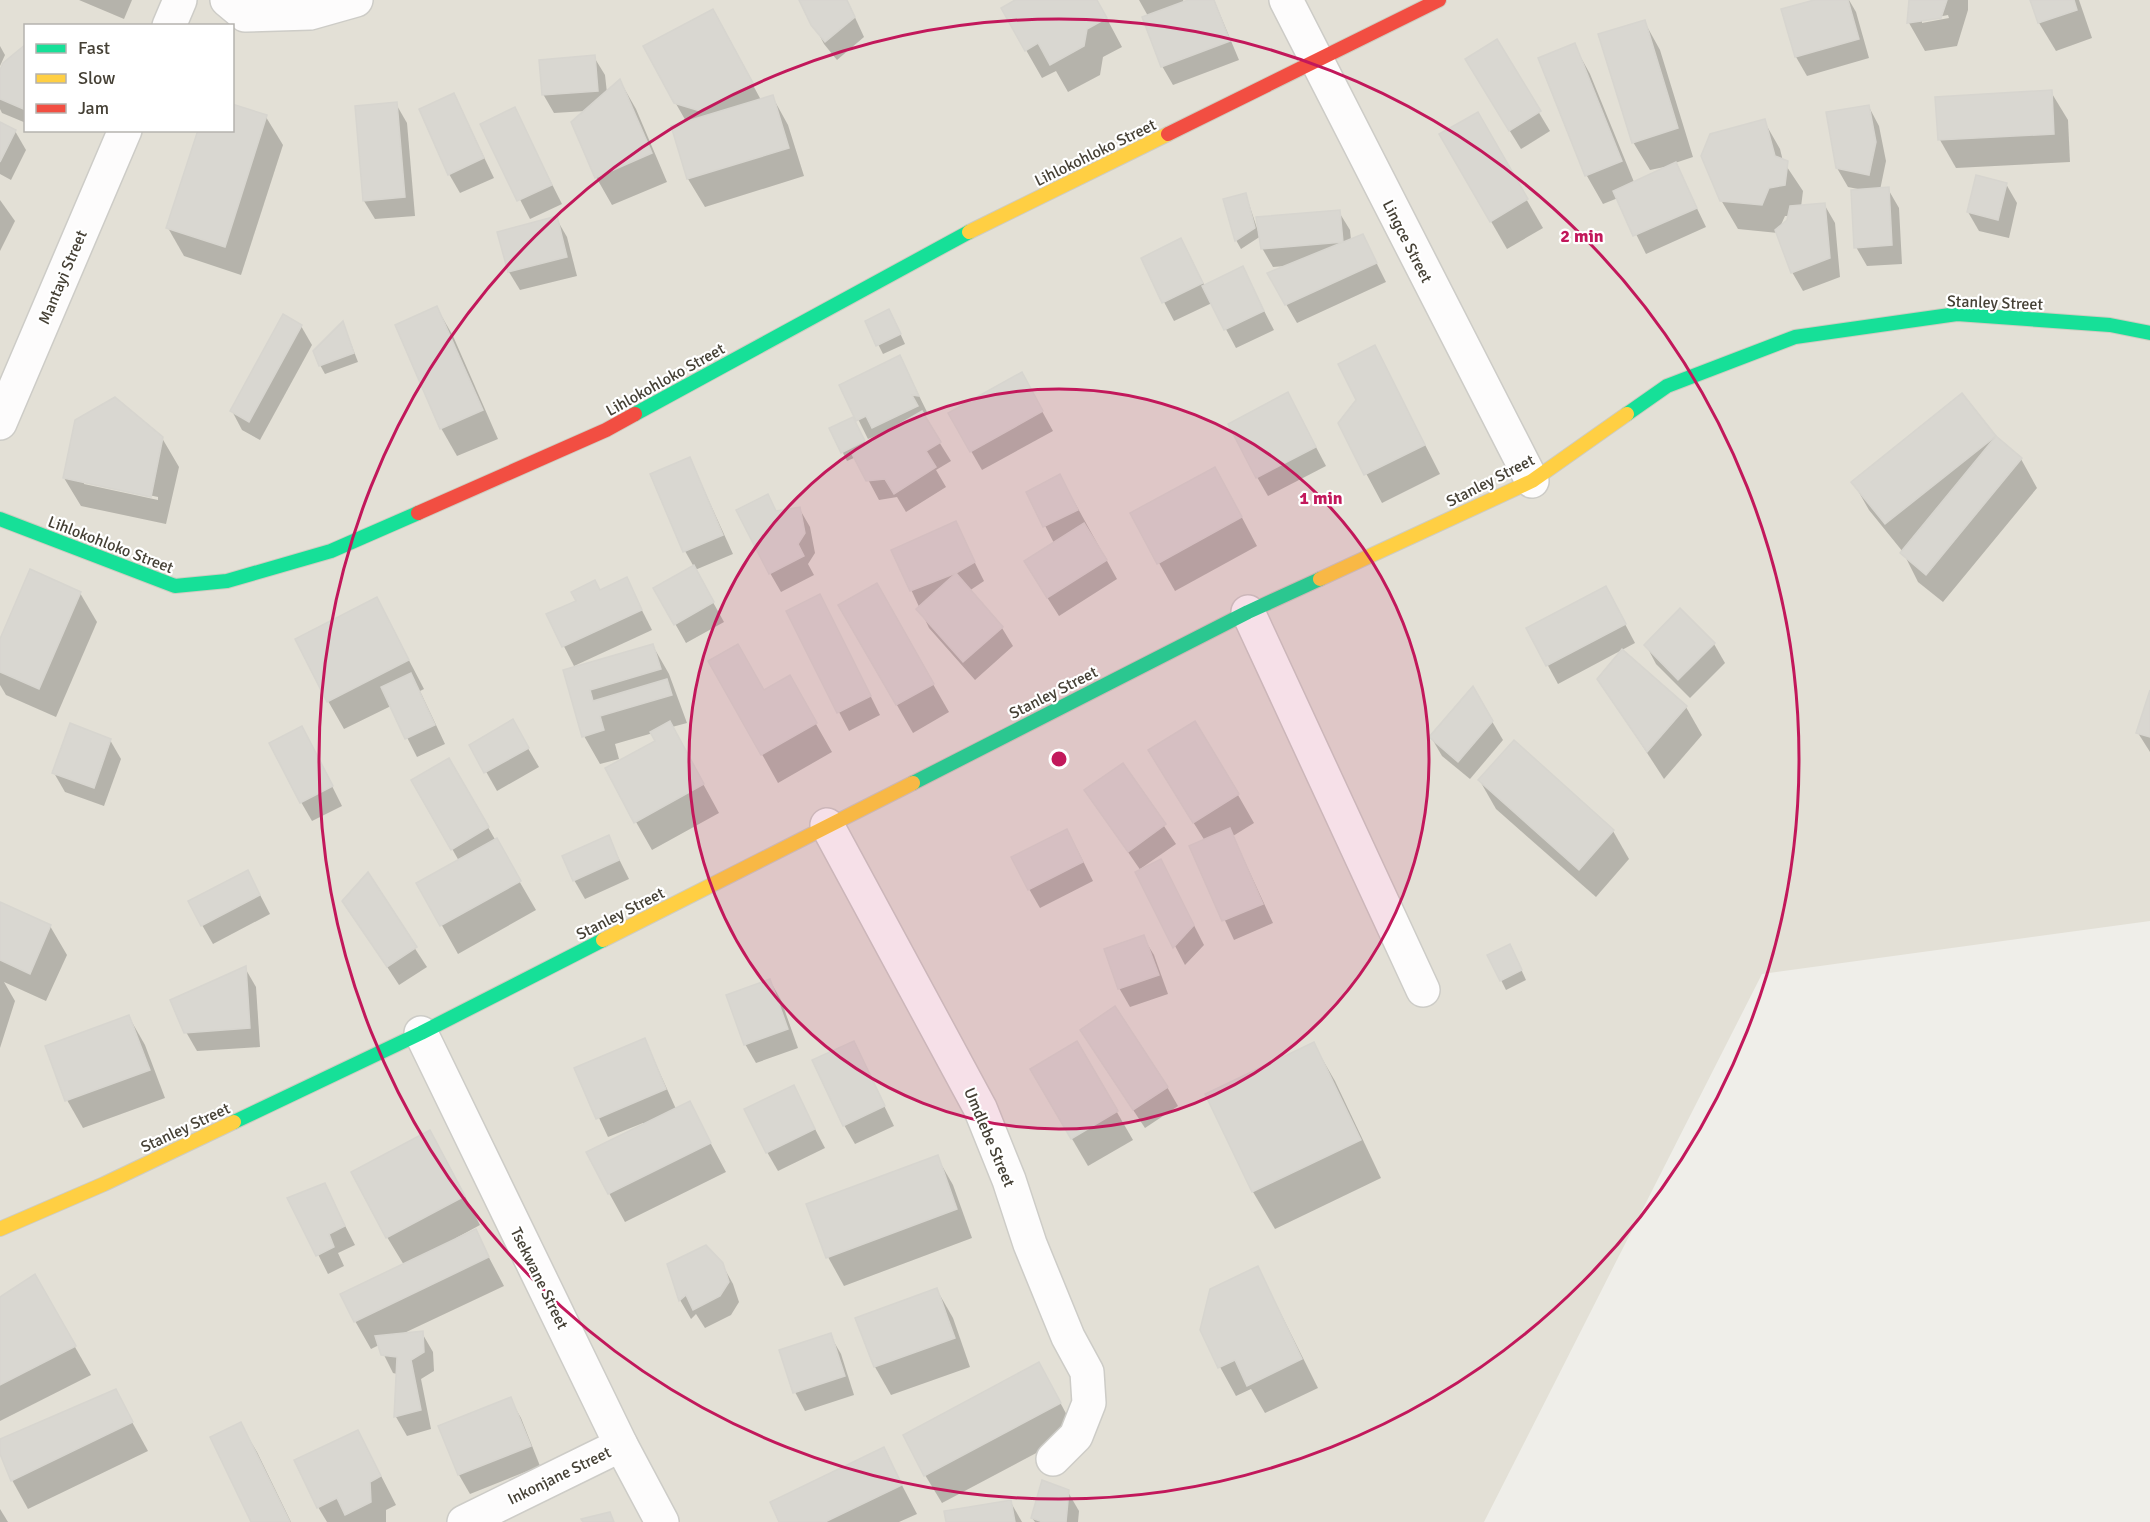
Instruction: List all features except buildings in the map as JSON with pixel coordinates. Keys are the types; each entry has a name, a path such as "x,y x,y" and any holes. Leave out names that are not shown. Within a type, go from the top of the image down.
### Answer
{"street":[{"path":"170,24 180,0"},
{"path":"228,0 245,15 310,12 356,0"},
{"name":"Lingce Street","path":"1286,0 1532,481"},
{"name":"Lihlokohloko Street","path":"0,519 175,586 227,581 331,551 606,430 959,237 1438,0"},
{"name":"Mantayi Street","path":"0,423 124,132"},
{"name":"Stanley Street","path":"0,1229 104,1184 421,1033 1248,612 1532,481 1667,386 1795,337 1957,314 2110,325 2150,333"},
{"path":"1248,612 1423,990"},
{"name":"Umdlebe Street","path":"827,825 980,1108 1068,1337 1087,1372 1089,1403 1076,1436 1053,1459"},
{"name":"Tsekwane Street","path":"421,1033 621,1444 662,1522"},
{"name":"Inkonjane Street","path":"464,1522 621,1444"}],"shaded area":[{"path":"0,0 2150,0 2150,921 1762,974 1484,1522 0,1522"}],"traffic: fast":[{"path":"635,414 969,232"},
{"path":"1627,414 1667,386 1795,337 1957,314 2110,325 2150,333"},
{"path":"0,519 175,586 227,581 331,551 418,513"},
{"path":"913,783 1248,612 1320,579"},
{"path":"234,1122 421,1033 603,940"}],"traffic: slow":[{"path":"969,232 1168,134"},
{"path":"1320,579 1532,481 1627,414"},
{"path":"603,940 913,783"},
{"path":"0,1229 104,1184 234,1122"}],"traffic: jam":[{"path":"1168,134 1439,0"},
{"path":"418,513 606,430 635,414"}]}
